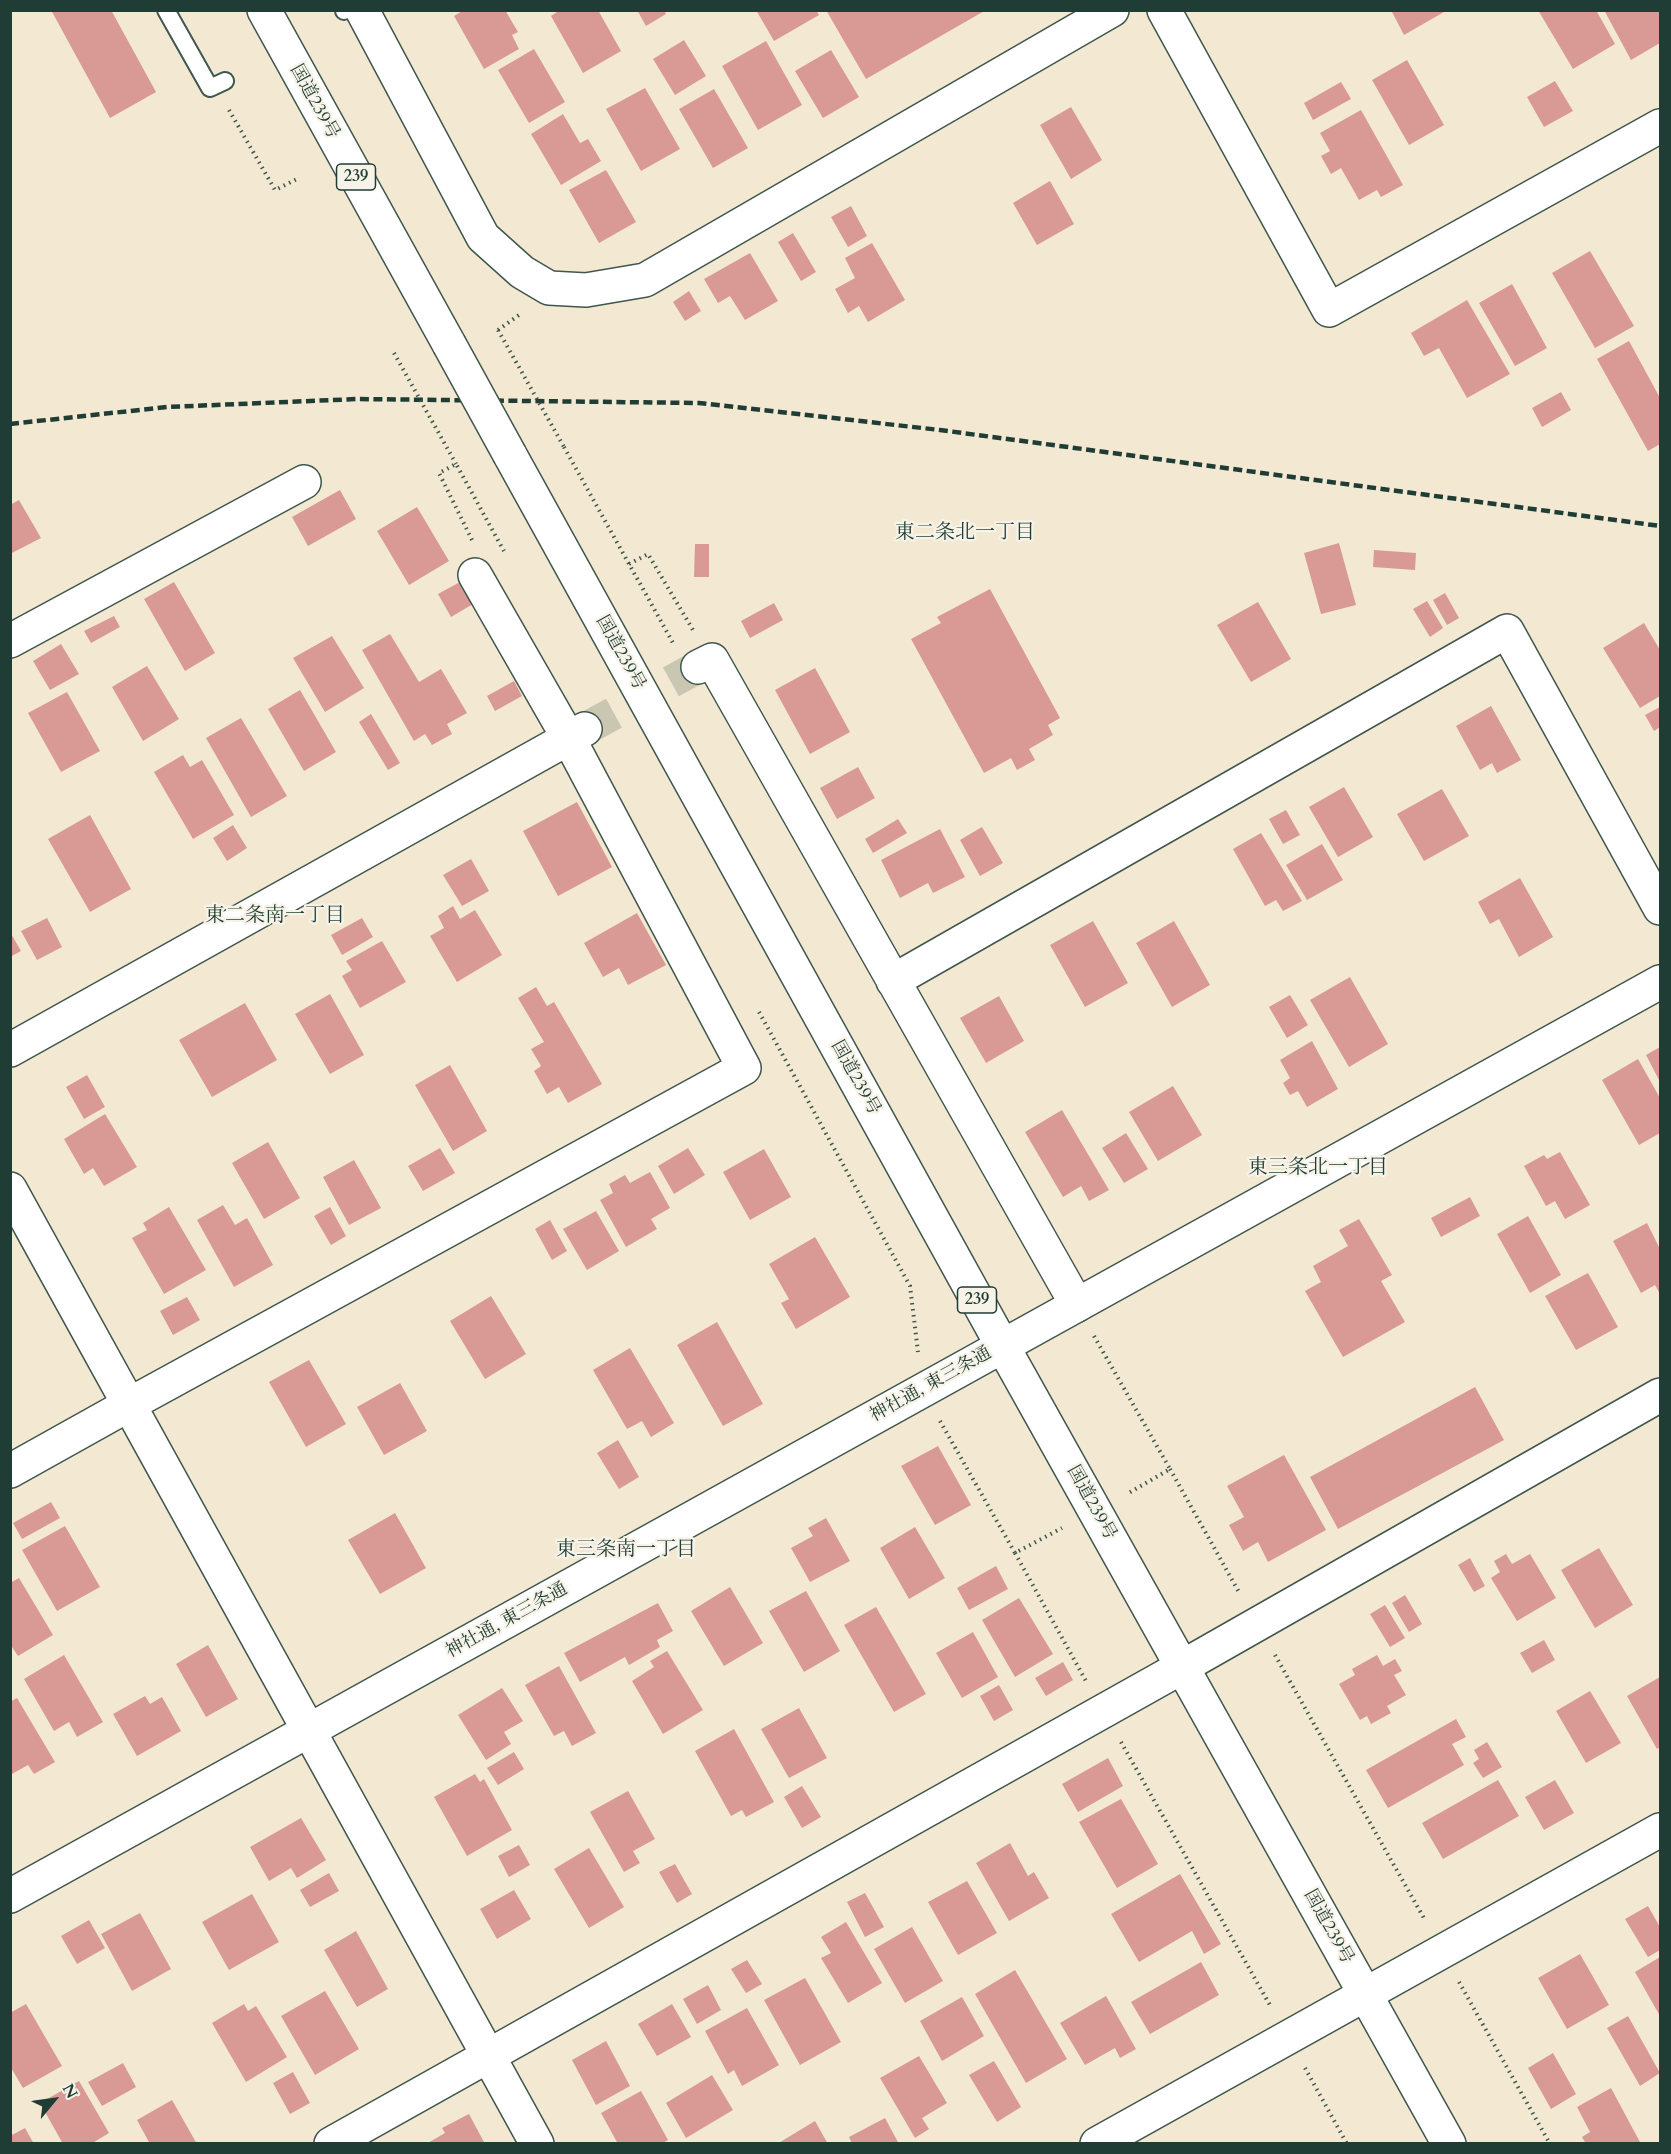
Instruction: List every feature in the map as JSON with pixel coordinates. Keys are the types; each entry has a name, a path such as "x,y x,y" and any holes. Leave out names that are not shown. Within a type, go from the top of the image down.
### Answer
{"main road":[{"name":"国道239号","path":"264,10 1002,1345 1449,2144"},
{"path":"362,10 483,237 522,272 549,288 586,290 645,280 1113,10"},
{"path":"1164,10 1329,310 1660,126"},
{"path":"10,641 304,482"},
{"path":"10,1471 744,1068 577,734 475,561"},
{"path":"893,981 1507,631 1660,908"},
{"path":"698,668 712,660 1077,1305"},
{"path":"10,1050 577,734"},
{"name":"神社通, 東三条通","path":"10,1896 1660,982"},
{"path":"10,1189 537,2144"},
{"path":"331,2144 1182,1667 1660,1395"},
{"path":"1096,2144 1660,1830"}],"lane":[{"path":"166,10 210,88 225,81"}],"path":[{"path":"233,115 275,189 297,179"},
{"path":"520,316 498,330 564,447"},
{"path":"394,353 456,464 439,473 475,561"},
{"path":"629,564 648,554 680,610"},
{"path":"1170,1469 1550,2144"},
{"path":"1014,1553 1347,2144"}],"building":[{"path":"51,10 111,10 156,92 110,118"},
{"path":"464,10 505,10 518,32 512,35 519,49 484,69 454,16"},
{"path":"560,10 598,10 621,51 583,73 551,16"},
{"path":"637,10 664,10 666,14 646,26"},
{"path":"756,10 816,10 819,15 774,41"},
{"path":"826,10 986,10 866,79"},
{"path":"1391,10 1443,10 1444,12 1404,35"},
{"path":"1538,10 1596,10 1615,44 1573,69"},
{"path":"1604,10 1660,10 1660,43 1631,60"},
{"path":"684,40 706,76 675,95 653,59"},
{"path":"766,41 802,105 758,130 722,66"},
{"path":"534,49 565,102 529,123 498,70"},
{"path":"831,50 859,97 823,118 795,71"},
{"path":"1407,60 1444,125 1409,145 1372,80"},
{"path":"1555,81 1573,111 1544,127 1527,97"},
{"path":"1341,82 1351,99 1313,120 1304,103"},
{"path":"645,88 680,149 641,171 606,109"},
{"path":"714,89 748,148 713,168 679,109"},
{"path":"1071,107 1102,160 1071,179 1040,125"},
{"path":"1361,110 1403,185 1381,197 1377,190 1359,200 1341,168 1331,174 1321,156 1330,151 1320,133"},
{"path":"563,114 580,143 588,139 601,161 561,185 531,134"},
{"path":"606,170 636,222 599,243 569,190"},
{"path":"1050,181 1074,224 1037,245 1013,203"},
{"path":"851,206 867,236 848,247 831,217"},
{"path":"793,233 816,272 801,281 778,242"},
{"path":"872,243 905,300 868,322 859,306 848,313 835,289 855,278 845,258"},
{"path":"1590,251 1634,326 1595,348 1552,273"},
{"path":"750,253 778,301 745,320 730,296 718,303 704,279"},
{"path":"1512,284 1547,348 1515,366 1479,303"},
{"path":"689,291 701,311 685,321 673,302"},
{"path":"1467,300 1510,374 1467,398 1439,348 1424,356 1411,333"},
{"path":"1629,341 1660,398 1660,444 1648,451 1597,359"},
{"path":"1561,392 1571,410 1542,427 1532,408"},
{"path":"340,490 356,519 308,546 292,517"},
{"path":"19,500 41,538 10,554 10,505"},
{"path":"417,507 449,561 409,585 377,531"},
{"path":"1339,543 1356,605 1321,614 1304,553"},
{"path":"695,544 709,544 709,577 694,577"},
{"path":"1374,550 1416,553 1415,570 1373,567"},
{"path":"174,582 215,653 185,671 144,599"},
{"path":"460,582 473,604 451,617 438,594"},
{"path":"990,589 1060,718 1048,725 1053,735 1029,749 1035,760 1017,770 1011,758 984,773 911,639 941,623 937,617"},
{"path":"1445,593 1459,618 1447,625 1433,600"},
{"path":"1427,601 1443,628 1430,637 1413,609"},
{"path":"1258,602 1291,659 1251,682 1217,625"},
{"path":"774,603 783,620 750,638 741,621"},
{"path":"114,616 120,627 91,643 84,631"},
{"path":"1644,623 1660,650 1660,696 1640,708 1603,648"},
{"path":"390,634 419,682 441,669 467,713 447,724 452,734 432,745 425,734 414,741 362,650"},
{"path":"332,636 364,688 325,712 293,658"},
{"path":"61,644 79,674 50,690 33,661"},
{"path":"147,666 179,719 143,741 112,687"},
{"path":"815,668 850,732 810,754 775,690"},
{"path":"514,681 522,696 495,711 487,696"},
{"path":"300,690 336,752 304,771 268,709"},
{"path":"67,692 100,751 61,772 28,713"},
{"path":"1491,706 1521,760 1497,773 1492,763 1480,770 1456,726"},
{"path":"1660,707 1660,727 1654,731 1645,715"},
{"path":"371,714 400,763 388,770 359,722"},
{"path":"241,718 287,796 251,817 206,738"},
{"path":"183,755 190,767 202,760 234,815 193,839 154,772"},
{"path":"858,767 875,798 837,819 820,788"},
{"path":"1344,787 1373,837 1338,857 1309,807"},
{"path":"1442,789 1469,836 1424,861 1397,814"},
{"path":"577,802 612,867 558,896 523,831"},
{"path":"1286,810 1300,835 1283,844 1269,819"},
{"path":"90,815 131,889 90,912 48,839"},
{"path":"898,819 907,833 873,853 865,839"},
{"path":"233,825 247,848 227,861 213,838"},
{"path":"982,827 1003,863 980,876 960,840"},
{"path":"940,829 965,877 933,893 928,883 900,898 881,860"},
{"path":"1261,833 1302,901 1283,911 1276,900 1265,906 1233,849"},
{"path":"1322,844 1343,880 1307,900 1286,865"},
{"path":"471,859 489,891 462,906 443,875"},
{"path":"1520,878 1553,937 1519,957 1499,919 1490,924 1478,902"},
{"path":"453,906 460,919 475,910 502,955 457,982 430,936 444,928 438,916"},
{"path":"637,913 666,965 628,985 619,968 603,977 584,943"},
{"path":"47,918 62,947 37,960 21,931"},
{"path":"362,918 373,937 342,955 331,935"},
{"path":"1093,921 1128,983 1085,1007 1050,945"},
{"path":"1174,921 1210,985 1172,1007 1136,943"},
{"path":"10,932 21,951 10,957"},
{"path":"382,941 406,982 360,1008 342,976 352,970 346,961"},
{"path":"1350,977 1388,1044 1349,1067 1310,1000"},
{"path":"536,987 547,1006 554,1002 602,1084 568,1103 559,1087 547,1094 534,1071 541,1066 531,1049 544,1042 518,998"},
{"path":"330,994 364,1055 330,1074 295,1014"},
{"path":"1290,995 1308,1025 1287,1038 1269,1007"},
{"path":"999,996 1024,1041 986,1063 960,1018"},
{"path":"245,1003 277,1060 212,1097 179,1040"},
{"path":"1312,1041 1338,1089 1307,1107 1298,1091 1290,1095 1283,1083 1290,1078 1280,1060"},
{"path":"1660,1047 1660,1082 1646,1055"},
{"path":"1638,1059 1660,1098 1660,1133 1639,1145 1602,1080"},
{"path":"450,1065 487,1131 453,1151 415,1085"},
{"path":"87,1075 105,1107 84,1119 66,1087"},
{"path":"1173,1086 1202,1135 1158,1161 1129,1112"},
{"path":"1062,1110 1109,1190 1089,1201 1081,1186 1063,1197 1025,1132"},
{"path":"105,1114 137,1167 104,1186 93,1168 84,1174 64,1139"},
{"path":"1126,1133 1148,1169 1124,1183 1102,1148"},
{"path":"268,1142 300,1198 264,1219 232,1163"},
{"path":"440,1148 455,1173 423,1191 408,1166"},
{"path":"688,1148 705,1175 674,1194 658,1166"},
{"path":"764,1149 791,1197 750,1220 723,1172"},
{"path":"1560,1152 1590,1205 1565,1219 1555,1201 1546,1206 1524,1166 1544,1155 1547,1159"},
{"path":"354,1160 381,1208 349,1225 323,1177"},
{"path":"650,1172 670,1208 651,1219 657,1229 626,1247 600,1200 613,1193 609,1184 625,1175 630,1183"},
{"path":"1470,1197 1480,1216 1441,1237 1431,1218"},
{"path":"223,1205 235,1225 247,1218 273,1265 234,1287 197,1220"},
{"path":"169,1207 206,1270 164,1294 132,1238 147,1230 143,1223"},
{"path":"330,1207 346,1236 331,1245 314,1216"},
{"path":"596,1211 619,1251 587,1270 563,1229"},
{"path":"1528,1216 1561,1275 1530,1293 1497,1234"},
{"path":"1359,1219 1392,1275 1381,1281 1405,1322 1343,1357 1305,1291 1321,1282 1313,1266 1348,1246 1339,1230"},
{"path":"550,1220 567,1251 552,1260 535,1229"},
{"path":"1647,1223 1660,1249 1660,1294 1655,1285 1641,1293 1613,1241"},
{"path":"815,1237 850,1297 796,1329 781,1303 789,1299 769,1264"},
{"path":"1588,1273 1618,1327 1576,1350 1545,1296"},
{"path":"491,1296 526,1354 485,1379 450,1321"},
{"path":"187,1297 200,1320 173,1335 160,1311"},
{"path":"717,1322 763,1404 723,1426 677,1345"},
{"path":"630,1348 674,1423 651,1437 642,1421 627,1429 593,1370"},
{"path":"309,1360 346,1424 306,1447 269,1382"},
{"path":"400,1383 427,1431 384,1455 357,1407"},
{"path":"1475,1387 1504,1440 1338,1529 1310,1477"},
{"path":"618,1440 639,1477 619,1489 597,1453"},
{"path":"938,1446 971,1505 935,1525 901,1466"},
{"path":"1284,1455 1326,1530 1268,1562 1258,1542 1243,1551 1229,1525 1244,1517 1227,1486"},
{"path":"51,1502 60,1518 22,1539 13,1523"},
{"path":"395,1513 426,1568 380,1594 348,1540"},
{"path":"826,1518 850,1561 810,1582 791,1548 813,1536 808,1528"},
{"path":"65,1526 100,1587 57,1611 22,1550"},
{"path":"915,1527 945,1578 909,1599 880,1548"},
{"path":"1599,1548 1633,1605 1595,1628 1561,1570"},
{"path":"1506,1554 1512,1564 1530,1554 1556,1598 1517,1621 1491,1578 1500,1572 1494,1561"},
{"path":"1470,1558 1485,1586 1474,1592 1458,1565"},
{"path":"996,1566 1008,1589 969,1610 957,1588"},
{"path":"19,1578 53,1635 18,1656 10,1644 10,1583"},
{"path":"730,1587 763,1643 724,1666 691,1611"},
{"path":"806,1591 840,1651 804,1672 769,1611"},
{"path":"1405,1595 1422,1624 1409,1632 1392,1603"},
{"path":"1019,1598 1053,1654 1015,1677 982,1620"},
{"path":"658,1603 673,1631 657,1640 660,1647 629,1665 625,1657 580,1682 564,1653"},
{"path":"1385,1605 1405,1638 1390,1647 1370,1614"},
{"path":"876,1607 926,1694 894,1712 844,1625"},
{"path":"973,1632 998,1677 962,1698 936,1653"},
{"path":"1544,1640 1555,1660 1532,1673 1520,1653"},
{"path":"208,1645 238,1699 206,1717 176,1664"},
{"path":"667,1651 703,1710 663,1734 632,1681 654,1667 650,1661"},
{"path":"64,1655 103,1722 77,1737 69,1722 54,1731 24,1679"},
{"path":"1377,1655 1383,1666 1395,1659 1402,1671 1394,1675 1406,1695 1387,1706 1391,1713 1371,1724 1367,1716 1360,1720 1339,1684 1355,1675 1352,1669"},
{"path":"1063,1662 1073,1680 1046,1696 1035,1678"},
{"path":"559,1666 596,1733 572,1746 564,1731 554,1736 525,1685"},
{"path":"1660,1677 1660,1747 1657,1749 1627,1696"},
{"path":"999,1685 1013,1710 994,1721 980,1696"},
{"path":"502,1688 523,1721 504,1732 511,1744 486,1760 458,1715"},
{"path":"1590,1691 1621,1743 1586,1763 1556,1711"},
{"path":"145,1696 150,1704 162,1697 181,1731 137,1756 113,1714"},
{"path":"17,1698 55,1762 34,1774 28,1765 10,1775 10,1702"},
{"path":"799,1708 827,1758 789,1778 761,1729"},
{"path":"1456,1719 1466,1737 1452,1744 1464,1765 1388,1808 1366,1770"},
{"path":"734,1729 774,1802 746,1817 742,1810 731,1816 695,1751"},
{"path":"1487,1742 1502,1767 1483,1778 1473,1763 1479,1759 1474,1750"},
{"path":"514,1752 524,1769 498,1785 487,1768"},
{"path":"1108,1758 1123,1786 1078,1812 1062,1784"},
{"path":"475,1774 480,1782 484,1779 512,1830 467,1856 434,1797"},
{"path":"1498,1780 1519,1816 1443,1859 1422,1823"},
{"path":"1555,1780 1574,1813 1544,1830 1525,1797"},
{"path":"802,1786 821,1817 802,1828 784,1797"},
{"path":"628,1791 655,1839 633,1851 640,1863 624,1872 590,1812"},
{"path":"1121,1799 1158,1864 1117,1888 1079,1822"},
{"path":"301,1818 326,1860 297,1878 291,1868 269,1881 250,1847"},
{"path":"1010,1843 1028,1876 1034,1872 1049,1898 1009,1921 976,1863"},
{"path":"519,1845 530,1865 509,1877 498,1856"},
{"path":"589,1848 624,1907 589,1928 554,1869"},
{"path":"675,1864 692,1894 677,1903 659,1872"},
{"path":"329,1873 339,1891 310,1907 300,1890"},
{"path":"1180,1874 1221,1944 1204,1954 1192,1931 1139,1962 1111,1914"},
{"path":"967,1881 997,1933 958,1955 928,1902"},
{"path":"514,1890 531,1919 497,1939 480,1909"},
{"path":"865,1893 884,1927 865,1937 847,1902"},
{"path":"252,1894 279,1942 229,1970 202,1922"},
{"path":"1648,1906 1660,1927 1660,1950 1648,1957 1625,1919"},
{"path":"140,1913 171,1969 132,1991 101,1934"},
{"path":"89,1920 105,1948 77,1964 61,1936"},
{"path":"846,1922 882,1983 848,2003 821,1958 831,1953 821,1937"},
{"path":"912,1927 943,1981 905,2003 874,1949"},
{"path":"356,1931 388,1989 357,2007 324,1950"},
{"path":"1580,1954 1609,2005 1567,2029 1538,1978"},
{"path":"1660,1957 1660,2016 1635,1972"},
{"path":"747,1960 762,1984 746,1993 731,1969"},
{"path":"1201,1962 1219,1995 1150,2034 1131,2002"},
{"path":"1015,1970 1067,2059 1026,2083 975,1994"},
{"path":"805,1978 841,2042 800,2065 764,2000"},
{"path":"708,1985 721,2010 697,2024 683,1999"},
{"path":"325,1991 359,2049 315,2075 281,2016"},
{"path":"1106,1996 1136,2049 1120,2058 1115,2048 1085,2065 1060,2023"},
{"path":"962,1997 984,2036 942,2061 920,2021"},
{"path":"26,2004 62,2066 23,2088 10,2066 10,2013"},
{"path":"244,2004 248,2011 256,2006 287,2057 246,2082 212,2023"},
{"path":"672,2004 691,2037 657,2056 638,2024"},
{"path":"747,2008 779,2065 742,2086 734,2070 728,2074 705,2031"},
{"path":"1628,2016 1660,2073 1640,2086 1607,2028"},
{"path":"606,2041 630,2086 596,2105 572,2060"},
{"path":"1553,2053 1576,2094 1551,2109 1528,2068"},
{"path":"919,2056 947,2103 922,2118 929,2129 915,2138 880,2078"},
{"path":"994,2061 1021,2107 997,2122 969,2075"},
{"path":"123,2063 136,2087 102,2106 88,2082"},
{"path":"293,2072 310,2103 290,2114 273,2083"},
{"path":"712,2075 733,2110 686,2138 666,2103"},
{"path":"79,2081 109,2133 91,2144 63,2144 40,2103"},
{"path":"1611,2088 1641,2144 1586,2144 1582,2137 1590,2132 1577,2107"},
{"path":"641,2091 668,2140 661,2144 618,2144 601,2113"},
{"path":"172,2100 197,2144 150,2144 137,2120"},
{"path":"469,2114 485,2144 426,2144 445,2133 442,2128"},
{"path":"885,2118 899,2144 852,2144 849,2137"},
{"path":"815,2121 828,2144 777,2144"},
{"path":"25,2128 34,2144 10,2144 10,2136"}],"tunnel":[{"path":"585,729 698,667"}],"railway":[{"path":"10,424 167,407 358,399 699,403 940,430 1660,526"}],"district":[{"name":"東二条北一丁目","path":"965,533"},
{"name":"東二条南一丁目","path":"275,916"},
{"name":"東三条北一丁目","path":"1318,1168"},
{"name":"東三条南一丁目","path":"626,1550"}]}
